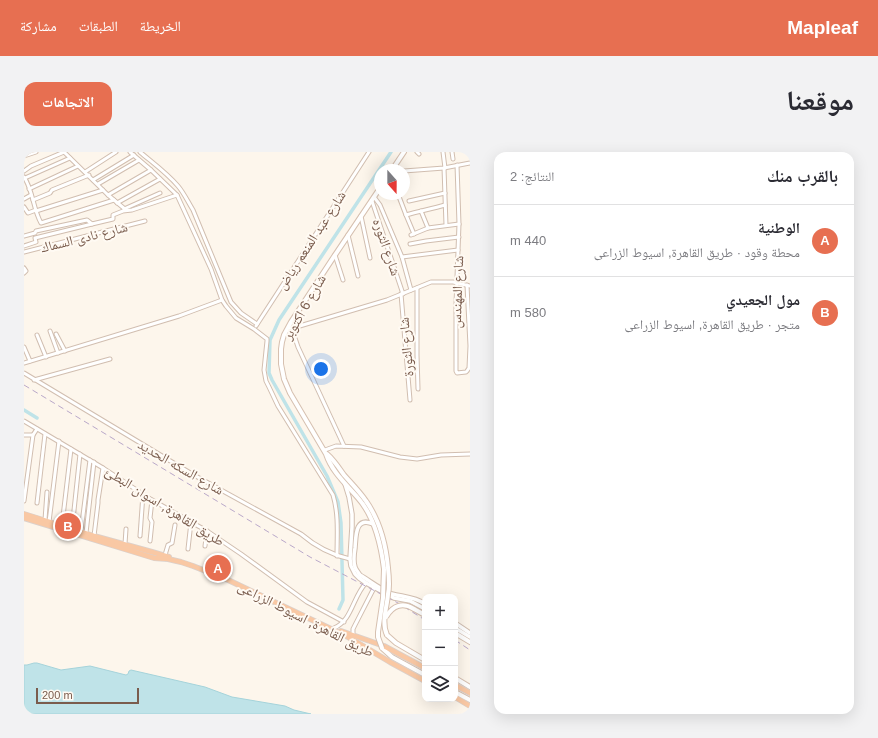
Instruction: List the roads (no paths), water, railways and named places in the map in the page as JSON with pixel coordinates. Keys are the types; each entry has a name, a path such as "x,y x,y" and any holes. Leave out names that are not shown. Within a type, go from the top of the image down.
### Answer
{"highway":[{"name":"طريق القاهرة, اسيوط الزراعى","path":"24,514 94,536 165,555 203,568 294,608 334,628 384,646 422,666"},
{"name":"طريق القاهرة, اسيوط الزراعى","path":"24,518 154,558 166,558 181,562 215,575 348,637 422,679"},
{"path":"458,687 470,693"},
{"path":"458,699 470,706"}],"main road":[{"path":"396,164 404,152"},
{"name":"شارع 6 اكتوبر","path":"326,452 290,393 280,364 281,349 284,335 288,328 373,199"},
{"path":"326,452 328,459 345,484 368,512 380,544 389,588 384,619 387,635 396,643 422,658"},
{"path":"326,452 364,498 370,508 385,547 386,569 378,632 378,637 382,648 392,657 422,673"},
{"path":"384,619 390,610 398,606 406,605 422,613"},
{"path":"458,635 470,642"},
{"path":"458,680 470,687"},
{"path":"458,694 470,700"}],"street":[{"path":"24,156 36,152"},
{"path":"24,170 64,152 125,210 132,210 177,195"},
{"path":"85,172 116,152"},
{"path":"130,152 177,195 211,269 222,300 226,306 236,318 254,329 267,340 264,370 268,387 278,406 334,495 337,513 339,556"},
{"path":"140,152 168,175 186,197 193,210 231,302 241,313 257,324"},
{"name":"شارع عبد المنعم رياض","path":"254,329 369,152"},
{"path":"443,152 446,225"},
{"path":"452,152 453,160"},
{"path":"93,180 134,155"},
{"path":"70,158 24,178 40,222 116,202 160,179"},
{"path":"98,184 139,160"},
{"path":"410,171 444,168 470,163"},
{"name":"شارع المهندس","path":"457,165 459,224 456,283 457,373 466,372 469,368 470,346 468,286"},
{"path":"29,189 78,166"},
{"path":"108,195 151,170"},
{"path":"33,200 50,193 52,190 89,175"},
{"path":"24,207 28,213 103,190"},
{"path":"24,246 36,242 35,238 113,219 113,215 160,193"},
{"path":"409,201 445,193"},
{"path":"24,199 31,195"},
{"path":"373,199 380,205 402,257 411,290"},
{"name":"شارع الثوره","path":"373,199 402,294"},
{"path":"400,200 412,234 428,228 459,224"},
{"path":"406,215 446,205"},
{"path":"421,211 428,228"},
{"path":"361,216 370,258"},
{"path":"24,236 35,233 36,231 87,220 92,224"},
{"name":"شارع نادى السماك","path":"24,252 145,221"},
{"path":"348,235 358,276"},
{"path":"410,244 458,237"},
{"path":"402,257 458,250"},
{"path":"335,255 343,280"},
{"path":"24,268 26,271 24,273"},
{"path":"288,328 293,328 359,309 431,282 456,283 468,286"},
{"path":"417,288 418,390"},
{"name":"شارع الثورة","path":"402,294 410,400"},
{"path":"24,363 179,316 222,300"},
{"path":"293,328 298,347 344,446"},
{"path":"50,331 58,353"},
{"path":"56,334 65,351"},
{"path":"37,335 46,357"},
{"path":"24,346 30,361"},
{"path":"34,380 110,359"},
{"name":"شارع السكه الحديد","path":"24,373 192,474 299,533 309,542 339,556 348,558"},
{"name":"طريق القاهرة, اسوان البطئ","path":"24,422 59,441 152,500 191,522 247,558 307,602 344,622"},
{"path":"24,501 33,435 37,429"},
{"path":"37,504 46,434"},
{"path":"24,436 33,435"},
{"path":"47,521 59,441"},
{"path":"326,452 336,446 344,446 361,447 400,457 417,459 441,455 470,454"},
{"path":"62,526 72,449"},
{"path":"72,529 80,454"},
{"path":"83,532 90,460"},
{"path":"83,532 94,462"},
{"path":"94,536 103,468"},
{"path":"345,484 352,514 348,558 355,574 374,588 394,598 414,603 422,607"},
{"path":"47,492 47,521"},
{"path":"140,536 143,494"},
{"path":"150,541 152,500"},
{"path":"188,549 191,522"},
{"path":"373,524 369,522 362,523 356,531 354,563 357,571 360,575 388,592 414,598 422,602"},
{"path":"165,555 168,544 172,543 175,525"},
{"path":"125,544 126,529"},
{"path":"205,546 207,532"},
{"path":"334,628 344,622 360,591 366,583"},
{"path":"353,635 354,627 374,588"},
{"path":"458,625 470,633"},
{"path":"458,630 470,637"}],"water":[{"path":"34,663 61,670 90,666 126,675 131,670 205,687 232,697 285,706 311,714 24,714 24,665"}],"waterway":[{"path":"339,609 343,600 341,523 338,502 327,476 269,373 270,340 279,320 391,152"},
{"path":"24,410 37,418"}],"railway":[{"path":"24,385 310,557 398,603 422,618"},
{"path":"458,642 470,650"}],"place":[{"name":"مول الجعيدي","path":"68,526"},
{"name":"الوطنية","path":"218,568"}]}
